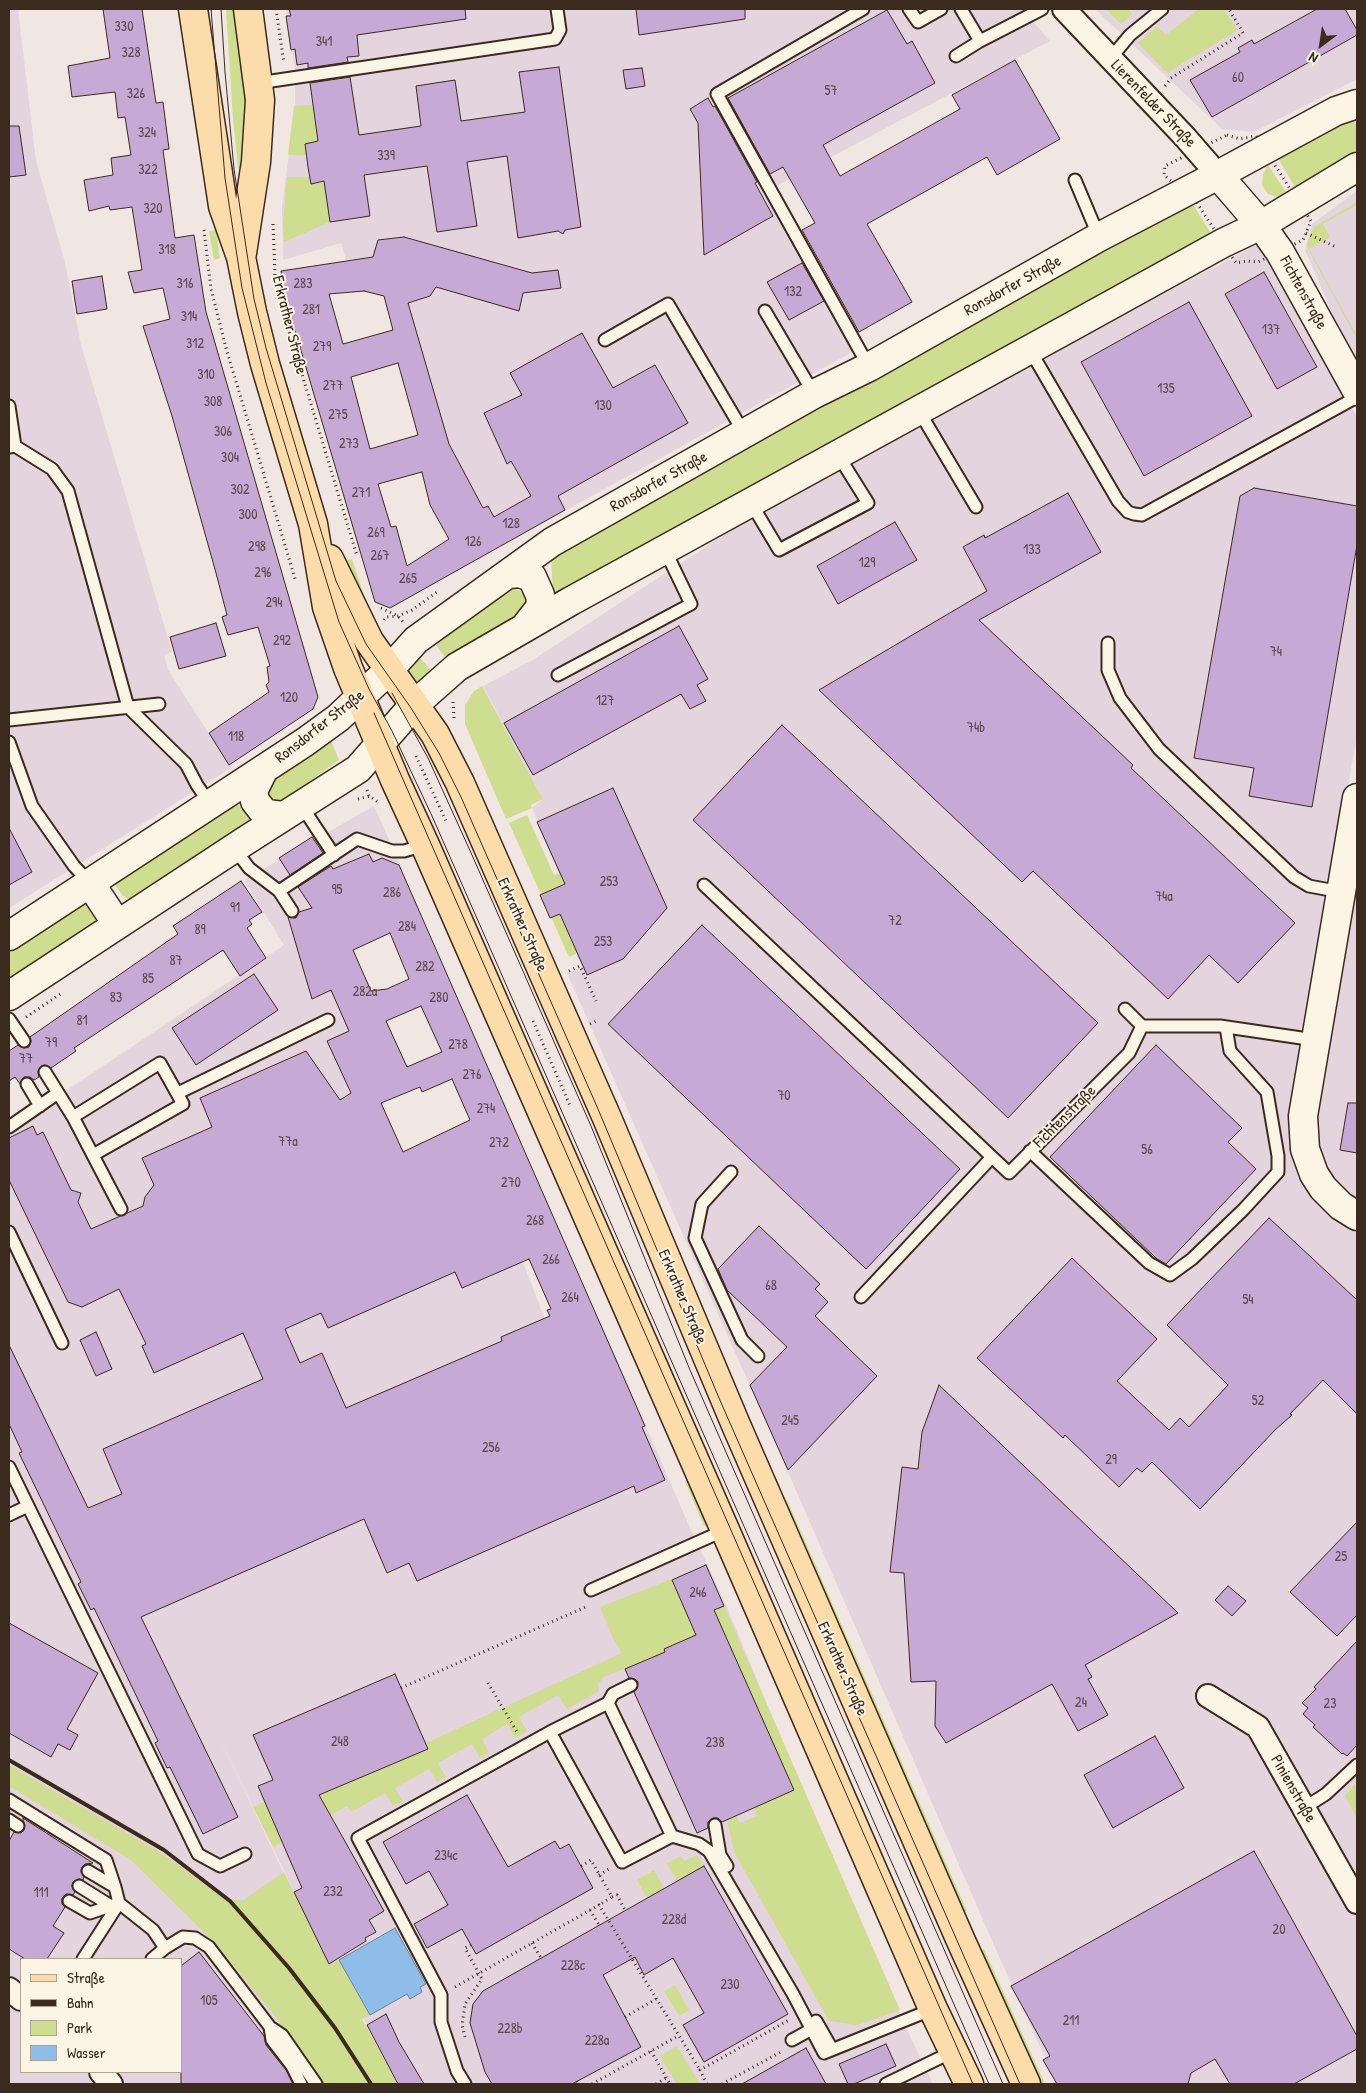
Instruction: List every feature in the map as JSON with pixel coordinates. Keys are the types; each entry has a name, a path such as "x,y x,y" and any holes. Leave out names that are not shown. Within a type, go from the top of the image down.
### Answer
{"main road":[{"name":"Erkrather Straße","path":"193,9 223,206 241,257 265,364 313,524 327,607 360,696 380,744 403,771 425,845 933,2009 969,2084"},
{"name":"Erkrather Straße","path":"241,257 257,152 260,100 272,81 248,9"},
{"name":"Ronsdorfer Straße","path":"9,936 262,771 338,718 390,670 416,640 543,548 598,515 744,435 814,394 869,367 1099,237 1336,111 1357,104"},
{"path":"9,996 358,769 414,705 457,667 525,627 1223,243 1261,225 1357,167"},
{"name":"Lierenfelder Straße","path":"1218,175 1240,201"},
{"name":"Fichtenstraße","path":"1240,201 1261,225 1290,269 1357,391"},
{"name":"Erkrather Straße","path":"313,524 350,604 375,632 390,670 435,734 472,809 607,1118 740,1434 961,1941 1026,2084"},
{"path":"509,574 519,573 532,577 540,595 541,602 538,609 525,627"},
{"path":"375,632 392,642 416,640"},
{"path":"380,744 392,704 393,683 390,670"},
{"path":"358,769 403,771"},
{"path":"262,771 253,790 262,810 267,814 292,811"},
{"path":"1357,798 1343,897 1315,1040 1303,1116 1304,1149 1314,1174 1323,1188 1341,1206 1357,1216"},
{"path":"90,882 117,924"}],"street":[{"name":"Lierenfelder Straße","path":"1064,9 1153,102 1218,175"},
{"name":"Pinienstraße","path":"1208,1696 1258,1727 1356,1898"},
{"path":"9,1989 20,1998"}],"lane":[{"path":"272,81 555,39 560,30 557,9"},
{"path":"863,9 718,94 869,367"},
{"path":"909,9 918,22 941,9"},
{"path":"961,9 980,41"},
{"path":"956,56 980,41 1042,9"},
{"path":"1110,59 1130,35 1160,9"},
{"path":"1075,180 1099,237"},
{"path":"605,340 668,304 744,435"},
{"path":"765,311 814,394"},
{"path":"1030,350 1118,501 1128,512 1134,514 1142,514 1357,397"},
{"path":"9,406 12,447 52,469 68,491 128,707 186,764 210,804"},
{"path":"919,411 976,507"},
{"path":"751,503 779,550 868,503 838,455"},
{"path":"558,675 691,604 665,550"},
{"path":"1108,643 1108,670 1120,698 1159,749 1294,877 1309,886 1343,897"},
{"path":"9,720 159,704"},
{"path":"9,742 32,806 74,866 90,882"},
{"path":"292,811 334,855"},
{"path":"279,891 357,839 392,852 404,851 425,845"},
{"path":"234,848 249,868 279,891 292,911"},
{"path":"704,885 992,1157 861,1296"},
{"path":"1125,1009 1142,1026 1226,1027 1315,1040"},
{"path":"9,1019 24,1041"},
{"path":"178,1093 328,1020"},
{"name":"Fichtenstraße","path":"992,1157 1009,1174 1129,1053 1142,1026"},
{"path":"1030,1152 1148,1263 1170,1275 1192,1259 1243,1210 1278,1172 1278,1156 1267,1092 1230,1050 1226,1027"},
{"path":"73,1117 160,1063 184,1104 93,1155"},
{"path":"45,1072 73,1117 121,1208"},
{"path":"27,1084 40,1106"},
{"path":"9,1127 58,1093"},
{"path":"731,1172 702,1204 695,1238 742,1340 758,1356"},
{"path":"9,1232 62,1343"},
{"path":"9,1467 198,1854 220,1866 245,1854"},
{"path":"9,1515 28,1506"},
{"path":"591,1590 725,1530"},
{"path":"465,2084 457,2071 442,2022 441,1994 358,1838 525,1745 608,1703 613,1694 632,1685"},
{"path":"608,1703 672,1836"},
{"path":"550,1732 622,1862 672,1836 698,1844 717,1857 832,2049"},
{"path":"1304,1808 1326,1794 1357,1765"},
{"path":"9,1800 106,1860 115,1887 115,1905 84,1958"},
{"path":"715,1825 717,1857 824,2053 933,2009"},
{"path":"88,1871 115,1887"},
{"path":"79,1886 115,1905 153,1930 165,1948"},
{"path":"69,1900 90,1913 115,1905"},
{"path":"153,1958 183,1937 195,1938 209,1947 270,2027 282,2035 316,2084"},
{"path":"270,2027 272,2040 292,2066 301,2084"},
{"path":"792,2040 812,2029"},
{"path":"886,2084 954,2051"}],"path":[{"path":"272,81 276,9"},
{"path":"1153,102 1171,78 1243,33 1229,9"},
{"name":"Erkrather Straße","path":"273,222 275,276 285,318 357,558"},
{"path":"1306,233 1336,247"},
{"path":"372,605 398,616 386,617 375,632"},
{"path":"403,771 419,752"},
{"path":"416,756 446,821"},
{"path":"564,973 580,966 596,1001"},
{"path":"533,1021 571,1108"},
{"path":"401,1688 596,1602"},
{"path":"488,1683 525,1745"},
{"path":"581,1866 591,1860 612,1898"},
{"path":"599,1875 608,1870"},
{"path":"471,1978 617,1895 625,1910"},
{"path":"599,1905 707,2084"},
{"path":"590,1910 599,1925"},
{"path":"532,1943 541,1958"},
{"path":"467,2042 462,2025 465,2004 482,1979 465,1948 471,1944"},
{"path":"626,2017 656,1999"},
{"path":"700,2070 794,2018"},
{"path":"592,2084 678,2036"},
{"path":"651,2051 670,2084"},
{"path":"724,2084 748,2070"},
{"path":"656,2084 666,2078"}],"shaded area":[{"path":"9,9 18,9 36,161 65,262 81,345 172,652 164,655 168,670 231,768 9,908"},
{"path":"286,9 1022,9 1050,41 767,191 856,350 532,529 517,504 494,517 488,506 483,508 449,444 408,303 364,291 373,258 346,260 341,243 283,260 282,207 295,108 295,69"},
{"path":"1095,9 1357,9 1357,79 1254,132 1222,129"},
{"path":"1357,191 1357,370 1305,250 1312,224"},
{"path":"1260,243 1357,417 1357,736 1288,1112 1297,1166 1357,1230 1357,2084 1057,2084 993,1943 788,1472 567,973 582,967 564,926 577,920 532,808 543,799 483,686 531,661 793,490"},
{"path":"374,806 403,871 305,914 320,964 422,1196 487,1169 553,1340 600,1320 687,1521 726,1605 802,1788 908,2032 933,2084 398,2084 367,2025 329,1964 212,1722 328,1966 372,2084 9,2084 9,1129 284,945 244,880"},
{"path":"1357,829 1357,1211 1336,1197 1308,1126"}],"green space":[{"path":"226,9 235,9 248,100 243,170 241,171 238,168 233,119"},
{"path":"1106,9 1128,9 1132,14 1121,24"},
{"path":"1199,9 1224,9 1238,30 1167,73 1138,43 1157,26 1166,35"},
{"path":"312,105 318,141 305,144 306,155 288,155 294,106"},
{"path":"1343,117 1353,119 1357,126 1357,150 1295,187 1276,155"},
{"path":"1268,165 1286,192 1277,197 1268,194 1262,185 1263,174"},
{"path":"287,177 310,177 311,184 324,181 330,222 284,242 283,224"},
{"path":"1191,201 1210,232 1205,236 962,372 555,594 553,591 551,556 553,553"},
{"path":"1357,202 1357,205 1323,224 1330,237 1309,249 1357,339 1308,249 1307,242 1314,227"},
{"path":"216,230 220,258 214,260 209,231"},
{"path":"352,559 367,604 364,607 345,560"},
{"path":"513,588 525,596 526,605 524,612 447,660 436,645 506,590"},
{"path":"420,658 432,671 415,684 406,674 407,669"},
{"path":"482,686 543,799 531,805 532,808 506,819 465,724 465,705 474,691"},
{"path":"330,738 339,760 289,796 279,800 273,799 268,795 269,782"},
{"path":"236,804 243,808 251,818 250,822 135,897 128,899 123,896 116,886 116,881"},
{"path":"527,815 554,875 560,873 581,921 578,953 569,957 509,823"},
{"path":"84,902 98,922 9,982 9,951"},
{"path":"692,1478 711,1523 704,1526 685,1481"},
{"path":"787,1500 967,1911 960,1914 780,1503"},
{"path":"672,1579 691,1621 724,1606 900,2010 858,2025 829,2021 734,1852 727,1819 736,1816 740,1823 757,1816 754,1808 793,1790 722,1627 683,1644 681,1642 664,1649 665,1652 604,1677 598,1684 599,1691 567,1709 558,1695 519,1717 527,1731 515,1738 507,1724 482,1739 489,1753 480,1758 472,1744 438,1763 446,1777 437,1782 429,1769 395,1788 403,1802 393,1806 385,1793 351,1812 347,1806 273,1847 253,1807 265,1801 271,1816 427,1749 426,1743 622,1653 613,1638 600,1607"},
{"path":"9,1765 163,1854 223,1898 242,1901 284,1872 329,1964 339,1960 370,2015 362,2019 398,2084 322,2084 275,2016 216,1944 131,1860 9,1786"},
{"path":"1354,1784 1357,1789 1357,1819 1345,1796"},
{"path":"697,1855 704,1866 677,1881 667,1863 681,1856 684,1861"},
{"path":"654,1870 664,1888 647,1898 637,1880"},
{"path":"984,1949 1045,2084 1037,2084 977,1952"},
{"path":"675,1985 689,2010 679,2016 664,1991"},
{"path":"677,2046 700,2084 677,2084 660,2056"}],"water":[{"path":"395,1928 426,1984 420,1987 422,1992 410,1999 407,1994 370,2015 339,1960"}],"building":[{"path":"103,9 142,9 156,103 163,102 169,149 163,150 175,238 194,235 206,312 318,697 313,709 229,765 209,733 269,692 266,685 269,682 267,667 270,666 258,627 228,635 222,617 227,615 216,573 172,416 143,326 170,319 163,288 134,293 128,272 142,270 132,207 110,210 109,206 89,211 84,180 113,175 111,158 131,155 125,117 118,118 115,92 72,97 68,66 110,58"},
{"path":"289,9 465,9 466,19 357,35 359,56 347,57 348,62 308,68 308,63 297,65 295,49 291,50 286,16 291,16"},
{"path":"636,9 745,9 745,19 639,35"},
{"path":"1317,9 1345,9 1357,30 1357,35 1212,117 1190,80 1240,52 1238,48 1252,40 1254,44"},
{"path":"887,10 907,44 912,41 935,83 823,145 840,176 960,109 952,95 1015,60 1060,139 997,175 987,157 867,224 912,302 859,332 802,230 815,223 783,167 770,174 728,98"},
{"path":"559,67 581,227 565,230 563,234 558,231 518,238 507,156 467,162 477,226 437,232 427,166 364,175 370,216 330,222 324,181 311,184 308,167 305,144 318,141 310,83 350,77 359,135 421,126 416,86 455,80 461,121 525,112 519,72"},
{"path":"642,68 645,86 626,89 623,70"},
{"path":"708,98 713,107 715,106 757,182 755,183 773,216 704,255 698,123 690,109"},
{"path":"9,126 19,126 26,175 9,177"},
{"path":"404,237 532,273 558,270 561,288 523,293 519,311 436,287 430,296 408,303 449,444 483,508 488,506 494,517 531,496 511,461 507,464 484,413 522,395 510,373 582,333 613,388 655,365 688,423 558,496 565,510 390,608 375,602 285,296 281,271 373,257 378,240","holes":["364,291 384,296 393,330 343,344 329,294","398,363 418,435 370,449 351,377","422,472 430,505 449,539 407,566 396,526 391,527 378,484"]},
{"path":"802,263 824,301 789,320 767,282"},
{"path":"1264,272 1317,367 1277,389 1225,294"},
{"path":"102,276 107,309 77,314 72,281"},
{"path":"1189,302 1252,416 1144,476 1081,362"},
{"path":"1254,488 1357,506 1357,545 1312,807 1249,796 1254,768 1194,758 1240,496"},
{"path":"1068,493 1101,552 979,620 1133,765 1131,768 1295,923 1238,983 1209,955 1168,999 1033,871 1022,882 819,690 987,591 963,547 984,535 985,538"},
{"path":"895,522 917,560 838,604 817,566"},
{"path":"216,623 226,656 179,669 170,637"},
{"path":"679,626 708,679 697,685 706,701 690,709 681,694 533,775 504,723"},
{"path":"782,725 1098,1023 1008,1118 693,820"},
{"path":"613,788 667,908 623,959 587,975 560,914 550,918 540,895 565,884 537,822"},
{"path":"9,828 32,872 9,885"},
{"path":"312,837 323,853 290,875 279,858"},
{"path":"369,854 373,862 382,858 399,865 645,1426 642,1427 665,1480 636,1493 634,1486 417,1581 409,1563 387,1573 364,1519 141,1617 238,1817 203,1834 170,1767 167,1768 155,1743 158,1741 94,1608 91,1610 78,1584 81,1582 19,1453 22,1452 9,1424 9,1345 88,1508 122,1494 103,1449 263,1379 243,1333 154,1373 142,1346 146,1344 119,1289 82,1307 68,1302 9,1180 9,1138 33,1126 37,1135 43,1132 71,1190 81,1193 78,1202 91,1229 143,1206 145,1197 154,1185 142,1158 212,1127 200,1098 306,1051 340,1100 351,1093 327,1041 349,1031 331,990 312,999 288,917 296,918 299,912 312,908 298,887 331,866 333,869","holes":["390,933 409,979 387,989 371,991 353,950","421,1006 442,1052 407,1067 386,1021","452,1079 470,1120 403,1152 381,1103 420,1087 422,1092","529,1259 551,1309 547,1310 550,1316 501,1337 502,1341 346,1408 322,1353 300,1363 285,1329 321,1313 328,1328 455,1272 462,1288"]},
{"path":"241,881 262,912 249,920 252,924 247,928 266,958 240,976 223,950 74,1048 76,1051 51,1068 45,1065 41,1066 38,1072 39,1077 34,1080 30,1077 24,1077 20,1084 15,1077 9,1081 9,1051 18,1045 24,1048 29,1047 30,1037 178,934 173,926"},
{"path":"702,925 960,1169 866,1269 608,1024"},
{"path":"254,974 278,1010 196,1065 172,1028"},
{"path":"1156,1045 1242,1128 1228,1142 1256,1169 1166,1264 1157,1259 1050,1157"},
{"path":"1348,1103 1357,1103 1357,1153 1340,1150"},
{"path":"1269,1218 1357,1300 1357,1414 1323,1380 1290,1414 1292,1415 1276,1429 1200,1509 1152,1462 1142,1472 1137,1468 1119,1487 1065,1435 1063,1438 977,1358 1072,1258 1157,1339 1117,1381 1169,1430 1180,1418 1189,1427 1228,1385 1167,1325"},
{"path":"759,1226 820,1284 815,1289 828,1302 815,1316 877,1376 788,1470 750,1385 787,1347 727,1290 718,1269"},
{"path":"96,1332 112,1369 96,1376 80,1340"},
{"path":"939,1385 1178,1613 1085,1665 1092,1677 1088,1679 1108,1715 1078,1731 1052,1684 946,1743 935,1726 936,1681 911,1682 904,1573 890,1572 902,1467 918,1469 922,1432"},
{"path":"1357,1522 1357,1615 1337,1636 1290,1592"},
{"path":"706,1565 724,1606 714,1610 794,1790 722,1822 718,1818 713,1818 708,1822 708,1828 697,1833 634,1692 637,1689 638,1682 635,1679 629,1678 625,1669 665,1652 664,1649 696,1635 672,1580"},
{"path":"1228,1586 1246,1601 1232,1616 1215,1600"},
{"path":"9,1623 98,1673 67,1729 78,1735 70,1750 58,1744 51,1757 9,1733"},
{"path":"1357,1641 1357,1745 1347,1756 1342,1754 1313,1727 1315,1725 1303,1714 1308,1708 1302,1703 1316,1689 1314,1687"},
{"path":"395,1674 428,1749 319,1795 384,1911 369,1920 376,1932 365,1938 366,1941 329,1964 294,1892 302,1888 258,1786 273,1780 253,1735"},
{"path":"1155,1736 1184,1788 1113,1828 1084,1775"},
{"path":"467,1795 508,1867 555,1841 560,1849 569,1844 593,1888 476,1954 462,1929 427,1948 414,1924 448,1905 429,1871 406,1884 383,1842"},
{"path":"23,1818 93,1863 85,1864 82,1867 81,1871 84,1877 83,1880 79,1879 73,1882 72,1886 75,1892 73,1895 66,1894 62,1898 62,1904 65,1907 53,1926 64,1933 48,1958 23,1958 9,1949 9,1841 14,1832 21,1833 24,1830"},
{"path":"1254,1851 1357,2036 1357,2049 1294,2084 1230,2084 1215,2059 1191,2073 1188,2084 1057,2084 1043,2060 1050,2056 1011,1986"},
{"path":"704,1866 788,2014 704,2062 683,2025 704,2013 673,1958 644,1975 635,1957 603,1975 641,2047 572,2084 492,2084 485,2072 470,2023 473,2004 483,1991"},
{"path":"199,1952 264,2036 266,2045 286,2070 293,2084 181,2084 182,1965"},
{"path":"386,2014 399,2042 424,2084 398,2084 367,2025"},
{"path":"886,2044 896,2066 854,2084 848,2084 839,2064"},
{"path":"806,2048 826,2084 742,2084"}],"tram line":[{"path":"211,9 225,178 242,288 266,383 339,622 369,689 392,731 432,816 989,2084"},
{"path":"221,9 234,169 254,299 266,348 336,581 366,644 411,708 439,753 461,797 598,1109 719,1398 1020,2084"},
{"path":"392,693 428,758 472,855 591,1126 690,1370 1003,2084"},
{"path":"374,713 973,2084"}],"railway":[{"path":"9,1760 164,1850 230,1901 289,1968 335,2028 371,2084"}]}
